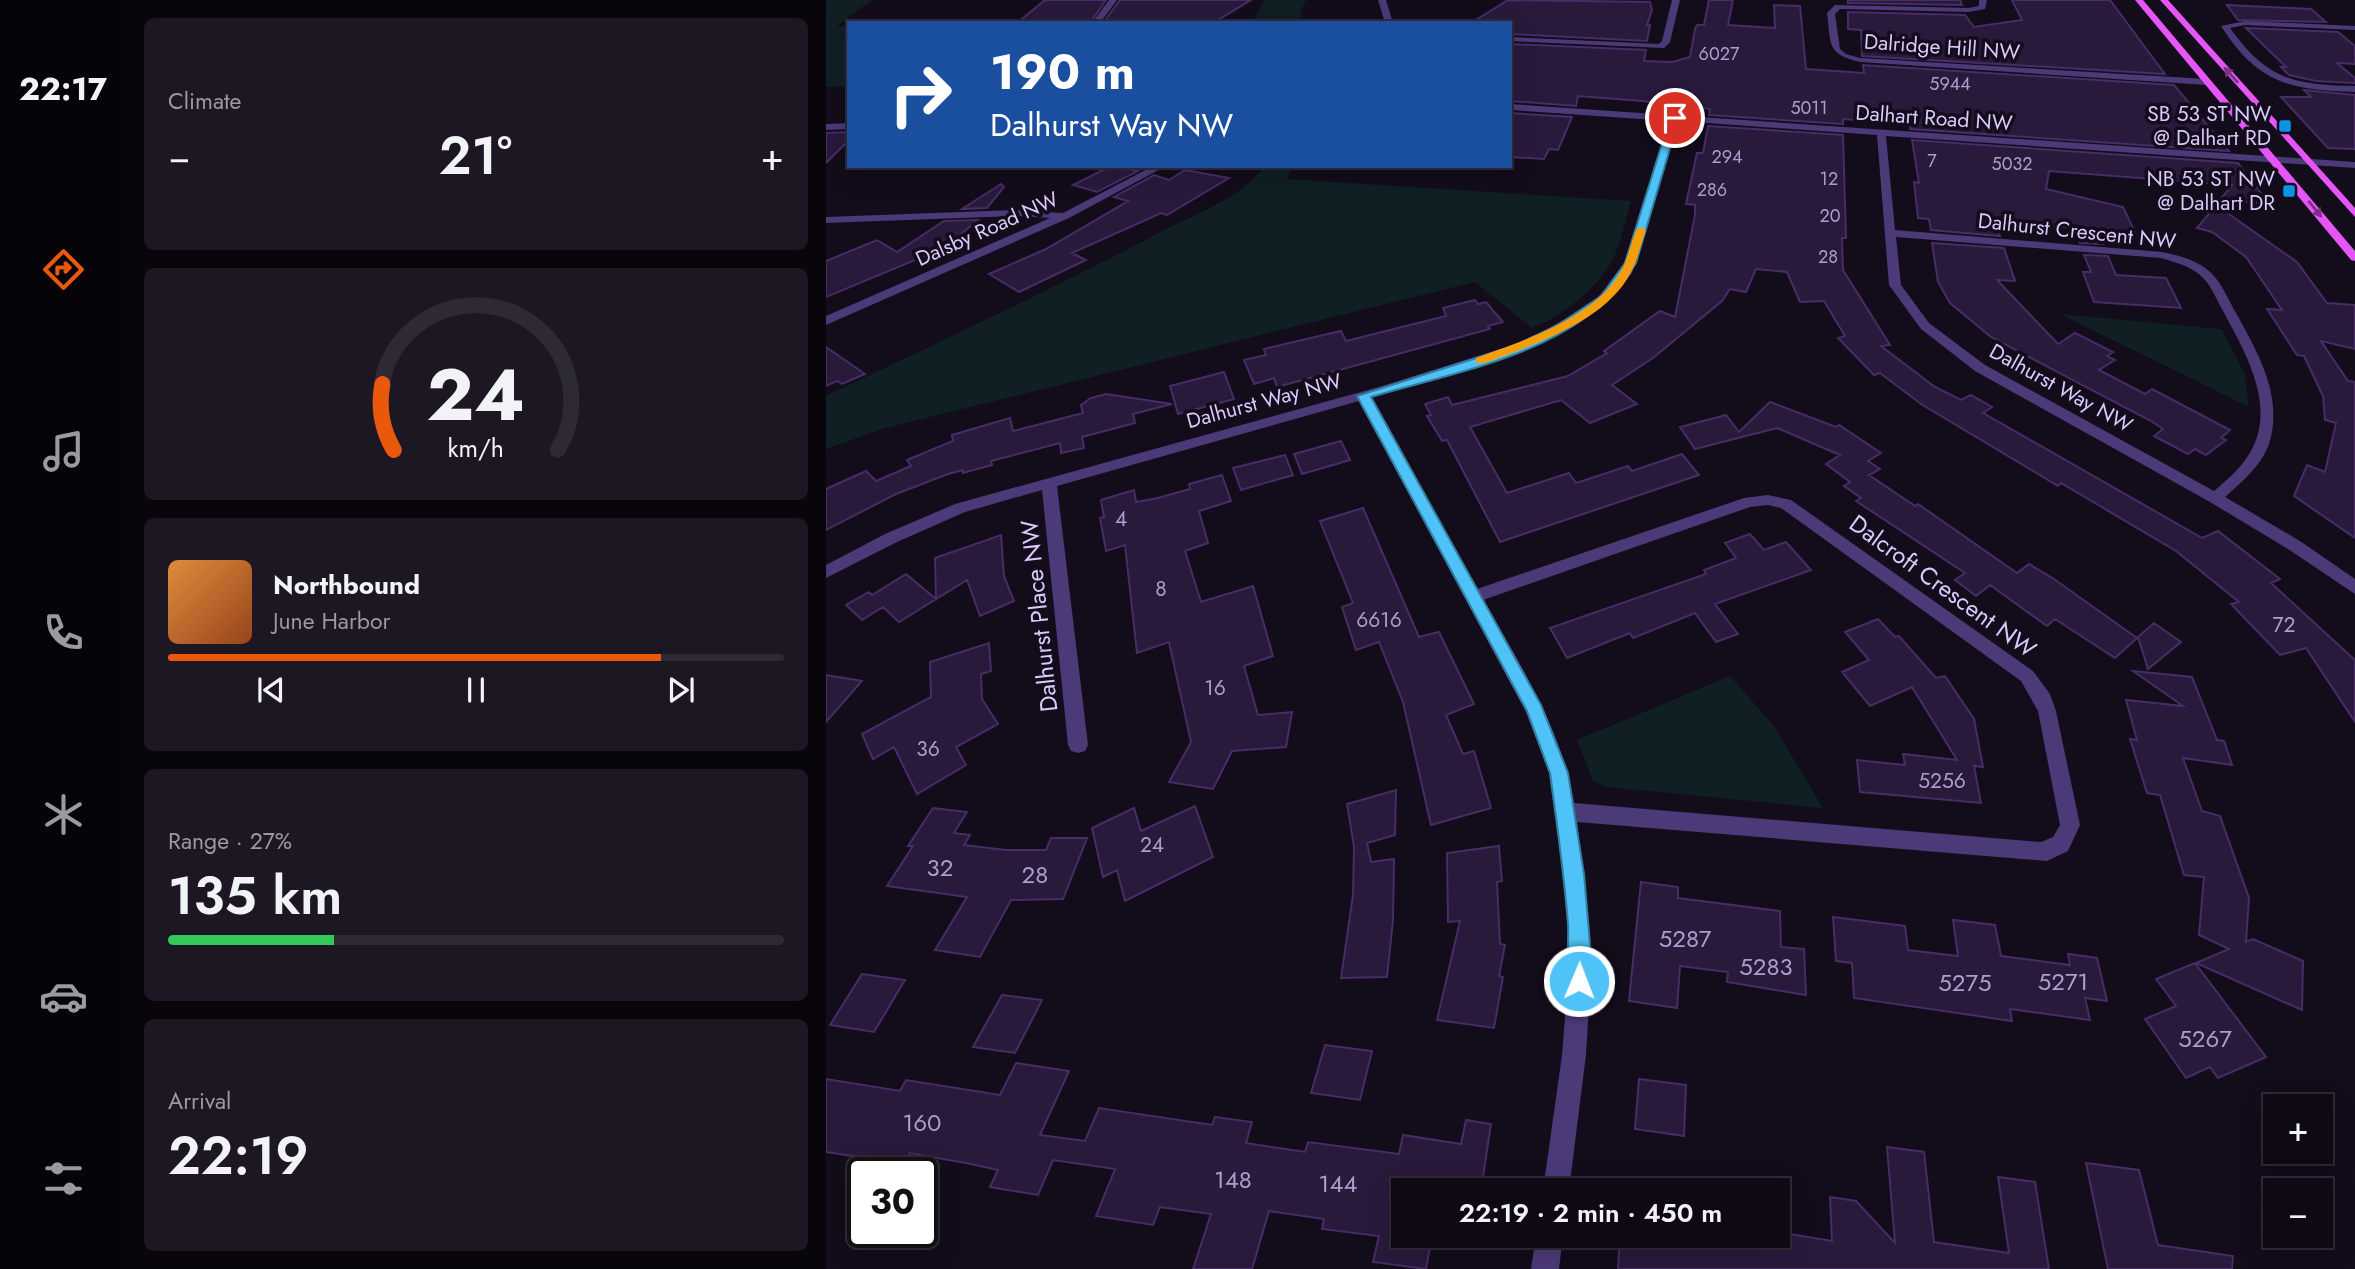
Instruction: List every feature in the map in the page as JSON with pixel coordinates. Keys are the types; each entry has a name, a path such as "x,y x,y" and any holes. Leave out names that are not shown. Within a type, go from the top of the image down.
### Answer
{"main road":[{"path":"2139,0 2355,258"},
{"path":"2164,0 2355,214"}],"street":[{"path":"1097,21 1113,0"},
{"path":"1382,0 1388,21"},
{"path":"1512,38 1661,46 1666,42 1676,0"},
{"name":"Dalridge Hill NW","path":"1983,0 1982,7 1969,10 1854,5 1838,7 1831,13 1836,50 1860,60 2207,82"},
{"path":"2355,28 2245,23 2225,26 2247,51 2282,82 2355,89"},
{"name":"Dalhart Road NW","path":"1512,107 2355,165"},
{"name":"Dalhurst Way NW","path":"826,572 923,523 960,508 1363,396 1518,348 1562,327 1604,298 1619,282 1631,263 1675,118"},
{"path":"826,127 847,126"},
{"name":"Dalhurst Way NW","path":"1881,133 1895,285 1912,312 1941,341 1980,368 2215,498 2311,556 2355,588"},
{"name":"Dalsby Road NW","path":"826,321 1065,216 1157,168"},
{"path":"826,220 1015,213 1065,216"},
{"name":"Dalhurst Crescent NW","path":"1890,233 2162,255 2201,269 2210,278 2260,369 2269,417 2265,440 2256,458 2244,475 2215,498"},
{"path":"1363,396 1535,710 1559,773 1581,956 1574,1055 1558,1178"},
{"name":"Dalhurst Place NW","path":"1049,482 1078,745"},
{"name":"Dalcroft Crescent NW","path":"1474,597 1749,502 1768,500 1786,504 2027,676 2043,699 2047,711 2070,825 2068,836 2062,844 2041,852 1565,812"},
{"path":"1545,1269 1548,1248"}],"shaded area":[{"path":"826,0 872,0 837,26 847,27 847,86 826,87"},
{"path":"1264,0 1306,0 1300,13 1302,21 1253,21"},
{"path":"1263,168 1292,168 1287,179 1631,201 1618,249 1604,273 1576,302 1555,317 1532,328 1475,282 882,429 826,449 826,396 1215,205 1255,178"},
{"path":"2060,314 2221,329 2244,372 2249,407"},
{"path":"1730,676 1774,726 1823,808 1607,787 1593,781 1577,740"}],"building":[{"path":"1045,0 1106,0 1091,21 1019,21"},
{"path":"1120,0 1251,0 1216,21 1104,21"},
{"path":"1508,0 1650,2 1652,10 1647,25 1650,25 1647,41 1512,34 1512,21 1474,21"},
{"path":"1709,0 1733,0 1728,25 1775,28 1774,5 1800,6 1806,69 1864,73 1863,65 2174,85 2229,151 1910,129 1910,124 1843,119 1843,124 1709,115 1710,109 1578,96 1576,106 1512,101 1512,44 1646,50 1644,61 1672,62 1690,57 1695,29 1697,25 1704,25"},
{"path":"1848,0 1960,0 1962,5 1848,3"},
{"path":"2012,0 2110,0 2165,74 1862,56 1861,30 1848,29 1848,12 1965,15 1974,27 2022,20"},
{"path":"2227,5 2311,9 2326,22 2238,20"},
{"path":"2246,28 2338,32 2355,46 2355,64 2337,63 2355,78 2355,83 2316,81 2289,75 2281,67 2286,67"},
{"path":"2304,90 2355,95 2355,149 2328,148 2281,97 2311,97"},
{"path":"1512,113 1572,117 1558,150 1549,149 1544,159 1512,157"},
{"path":"1708,126 1843,135 1846,238 1842,238 1843,270 1890,345 1881,346 1935,387 1961,400 1971,395 1992,407 1983,413 2202,538 2218,531 2280,579 2271,583 2355,660 2355,722 2306,648 2280,655 2231,604 2239,602 2176,551 2061,483 2058,486 1921,404 1880,373 1874,375 1838,338 1845,336 1824,301 1800,302 1787,272 1756,269 1746,292 1730,289 1722,301 1653,358 1612,385 1637,404 1590,423 1561,400 1470,427 1507,493 1569,473 1576,483 1628,466 1632,471 1682,454 1699,475 1500,542 1447,440 1442,441 1427,416 1431,415 1425,404 1448,397 1452,405 1568,376 1607,353 1604,351 1660,311 1675,317 1695,215 1695,205 1686,204 1697,153 1703,153"},
{"path":"847,132 847,142 826,163 826,133"},
{"path":"1912,140 2238,163 2269,204 2220,200 2232,185 2049,171 2046,189 2123,207 2136,234 2097,231 2103,244 2080,243 2075,228 1995,221 2000,236 1931,230 1929,219 1918,218 1914,182 1919,183"},
{"path":"1107,168 1138,171 1097,192 1073,185"},
{"path":"1185,170 1229,178 1167,215 1161,213 1072,253 1086,260 1019,292 989,274 1046,249 1128,201 1114,197 1154,175 1169,180"},
{"path":"1001,184 1004,187 987,208 962,209"},
{"path":"2216,205 2297,262 2327,303 2355,305 2355,349 2321,341 2348,381 2355,382 2355,538 2294,496 2307,465 2325,472 2336,423 2325,420 2323,396 2304,356 2297,355 2267,309 2282,310 2246,257 2212,232 2197,228"},
{"path":"978,220 944,248 826,297 826,261 877,240 897,252 944,221"},
{"path":"1932,243 2004,248 2015,281 1997,280 2058,344 2075,333 2113,352 2107,356 2115,360 2099,370 2145,394 2152,389 2230,430 2221,438 2226,440 2206,455 2195,449 2188,454 2154,436 2163,429 2151,421 1991,337 1950,303 1938,282"},
{"path":"2084,255 2108,256 2116,275 2166,278 2181,308 2094,302 2083,272 2091,272"},
{"path":"1475,300 1478,304 1486,302 1503,322 1488,326 1490,329 1277,387 1274,378 1254,384 1244,360 1266,355 1264,349 1341,331 1346,341 1446,316 1443,308"},
{"path":"826,347 865,374 842,384 837,381 826,386"},
{"path":"1224,372 1234,399 1178,414 1170,386"},
{"path":"1106,394 1172,404 1133,414 1135,423 1082,437 1084,448 1061,453 1060,443 991,461 992,465 948,474 896,494 826,530 826,489 866,471 876,481 911,466 907,460 953,441 952,435 1010,418 1013,431 1083,413 1081,405 1091,398"},
{"path":"1770,402 1836,427 1839,425 1881,453 1868,461 1880,469 1869,475 1915,506 1918,504 2017,573 2029,564 2054,579 2137,638 2115,658 2055,619 2047,626 1990,585 1976,596 1955,580 1965,573 1856,501 1861,498 1844,486 1850,482 1826,464 1840,455 1777,428 1695,449 1680,427 1726,415 1739,432"},
{"path":"1341,441 1350,460 1302,474 1294,454"},
{"path":"1285,455 1293,475 1241,490 1233,468"},
{"path":"1222,475 1231,501 1199,511 1208,543 1185,551 1201,602 1253,586 1273,656 1244,666 1258,715 1292,712 1286,747 1232,751 1213,789 1169,782 1191,742 1169,642 1137,653 1125,545 1106,551 1100,518 1104,517 1101,500 1134,490 1136,502 1158,498 1190,489 1189,484"},
{"path":"1363,508 1419,637 1439,632 1474,704 1446,715 1463,754 1474,751 1491,808 1431,825 1403,702 1379,642 1356,650 1342,607 1353,603 1320,521"},
{"path":"1750,534 1764,550 1786,542 1811,570 1715,604 1738,634 1716,642 1695,613 1633,638 1630,633 1567,658 1550,628 1706,574 1704,570 1736,558 1725,543"},
{"path":"1001,535 1004,576 1014,601 980,616 967,580 899,622 883,607 862,620 846,605 869,592 872,595 906,574 936,599 935,558"},
{"path":"1878,619 1895,637 1899,636 1936,678 1945,676 1974,719 1983,767 1974,766 1981,803 1860,792 1857,760 1905,765 1903,754 1957,760 1912,687 1870,706 1842,672 1869,660 1845,632"},
{"path":"2154,623 2181,642 2148,669 2138,637"},
{"path":"989,643 991,671 981,674 982,699 998,724 956,747 966,765 917,794 894,747 873,759 862,734 931,697 930,662"},
{"path":"2133,671 2192,677 2217,740 2224,741 2232,765 2183,758 2202,811 2220,816 2249,898 2246,942 2253,939 2303,961 2302,1010 2196,963 2229,949 2199,935 2204,877 2184,875 2160,795 2147,793 2130,739 2137,740 2126,700 2183,706"},
{"path":"826,675 862,681 826,722"},
{"path":"1396,790 1395,835 1367,843 1371,862 1394,859 1393,920 1387,977 1341,978 1353,895 1354,847 1347,804"},
{"path":"1195,806 1213,857 1125,901 1117,870 1103,877 1092,828 1134,808 1141,831"},
{"path":"933,808 967,812 954,833 970,835 964,845 1006,850 1046,850 1051,838 1087,838 1063,899 1011,900 980,957 935,950 967,897 887,886 913,846 908,846"},
{"path":"1499,846 1502,881 1497,882 1500,944 1505,945 1499,976 1503,977 1494,1028 1437,1020 1460,921 1448,922 1447,853"},
{"path":"1641,882 1678,887 1678,898 1780,911 1781,947 1804,949 1806,995 1727,982 1728,972 1680,966 1677,1008 1629,1001"},
{"path":"1833,917 1905,926 1908,950 1958,956 1953,920 1995,925 2001,956 2070,965 2068,954 2097,958 2107,1001 2085,998 2090,1020 2010,1009 2012,1021 1854,998 1852,963 1836,961"},
{"path":"2195,963 2266,1057 2218,1078 2210,1067 2186,1078 2145,1019 2176,1006 2156,979"},
{"path":"862,974 905,980 874,1032 830,1025"},
{"path":"1002,995 1042,1000 1015,1053 973,1047"},
{"path":"1325,1045 1372,1051 1360,1100 1311,1093"},
{"path":"1016,1063 1069,1071 1040,1135 1085,1141 1099,1108 1212,1125 1215,1117 1252,1122 1246,1143 1305,1152 1308,1142 1399,1154 1403,1135 1461,1144 1466,1120 1491,1124 1483,1178 1391,1178 1391,1248 1430,1248 1426,1269 1373,1262 1379,1236 1322,1229 1324,1219 1269,1211 1252,1269 1193,1269 1211,1214 1160,1207 1153,1225 1096,1216 1115,1169 1053,1160 1038,1195 990,1187 998,1170 938,1157 910,1153 908,1157 858,1157 826,1152 826,1079 900,1091 906,1080 1000,1095"},
{"path":"1639,1079 1686,1085 1684,1136 1635,1129"},
{"path":"1887,1147 1924,1152 1934,1242 2009,1253 1998,1177 2035,1182 2049,1269 1618,1269 1619,1248 1790,1248 1790,1234 1832,1241 1830,1197 1856,1201 1895,1243"},
{"path":"2086,1163 2139,1170 2158,1245 2233,1256 2232,1269 2108,1269"}],"slow traffic":[{"path":"1481,361 1545,336 1597,305 1626,273 1641,230"}],"place":[{"name":"SB 53 ST NW @ Dalhart RD","path":"2285,126"},
{"name":"NB 53 ST NW @ Dalhart DR","path":"2289,191"}],"route":[{"path":"1579,981 1581,956 1574,874 1559,773 1554,759 1535,710 1363,396 1518,348 1562,327 1597,305 1619,282 1631,263 1675,118"}]}
